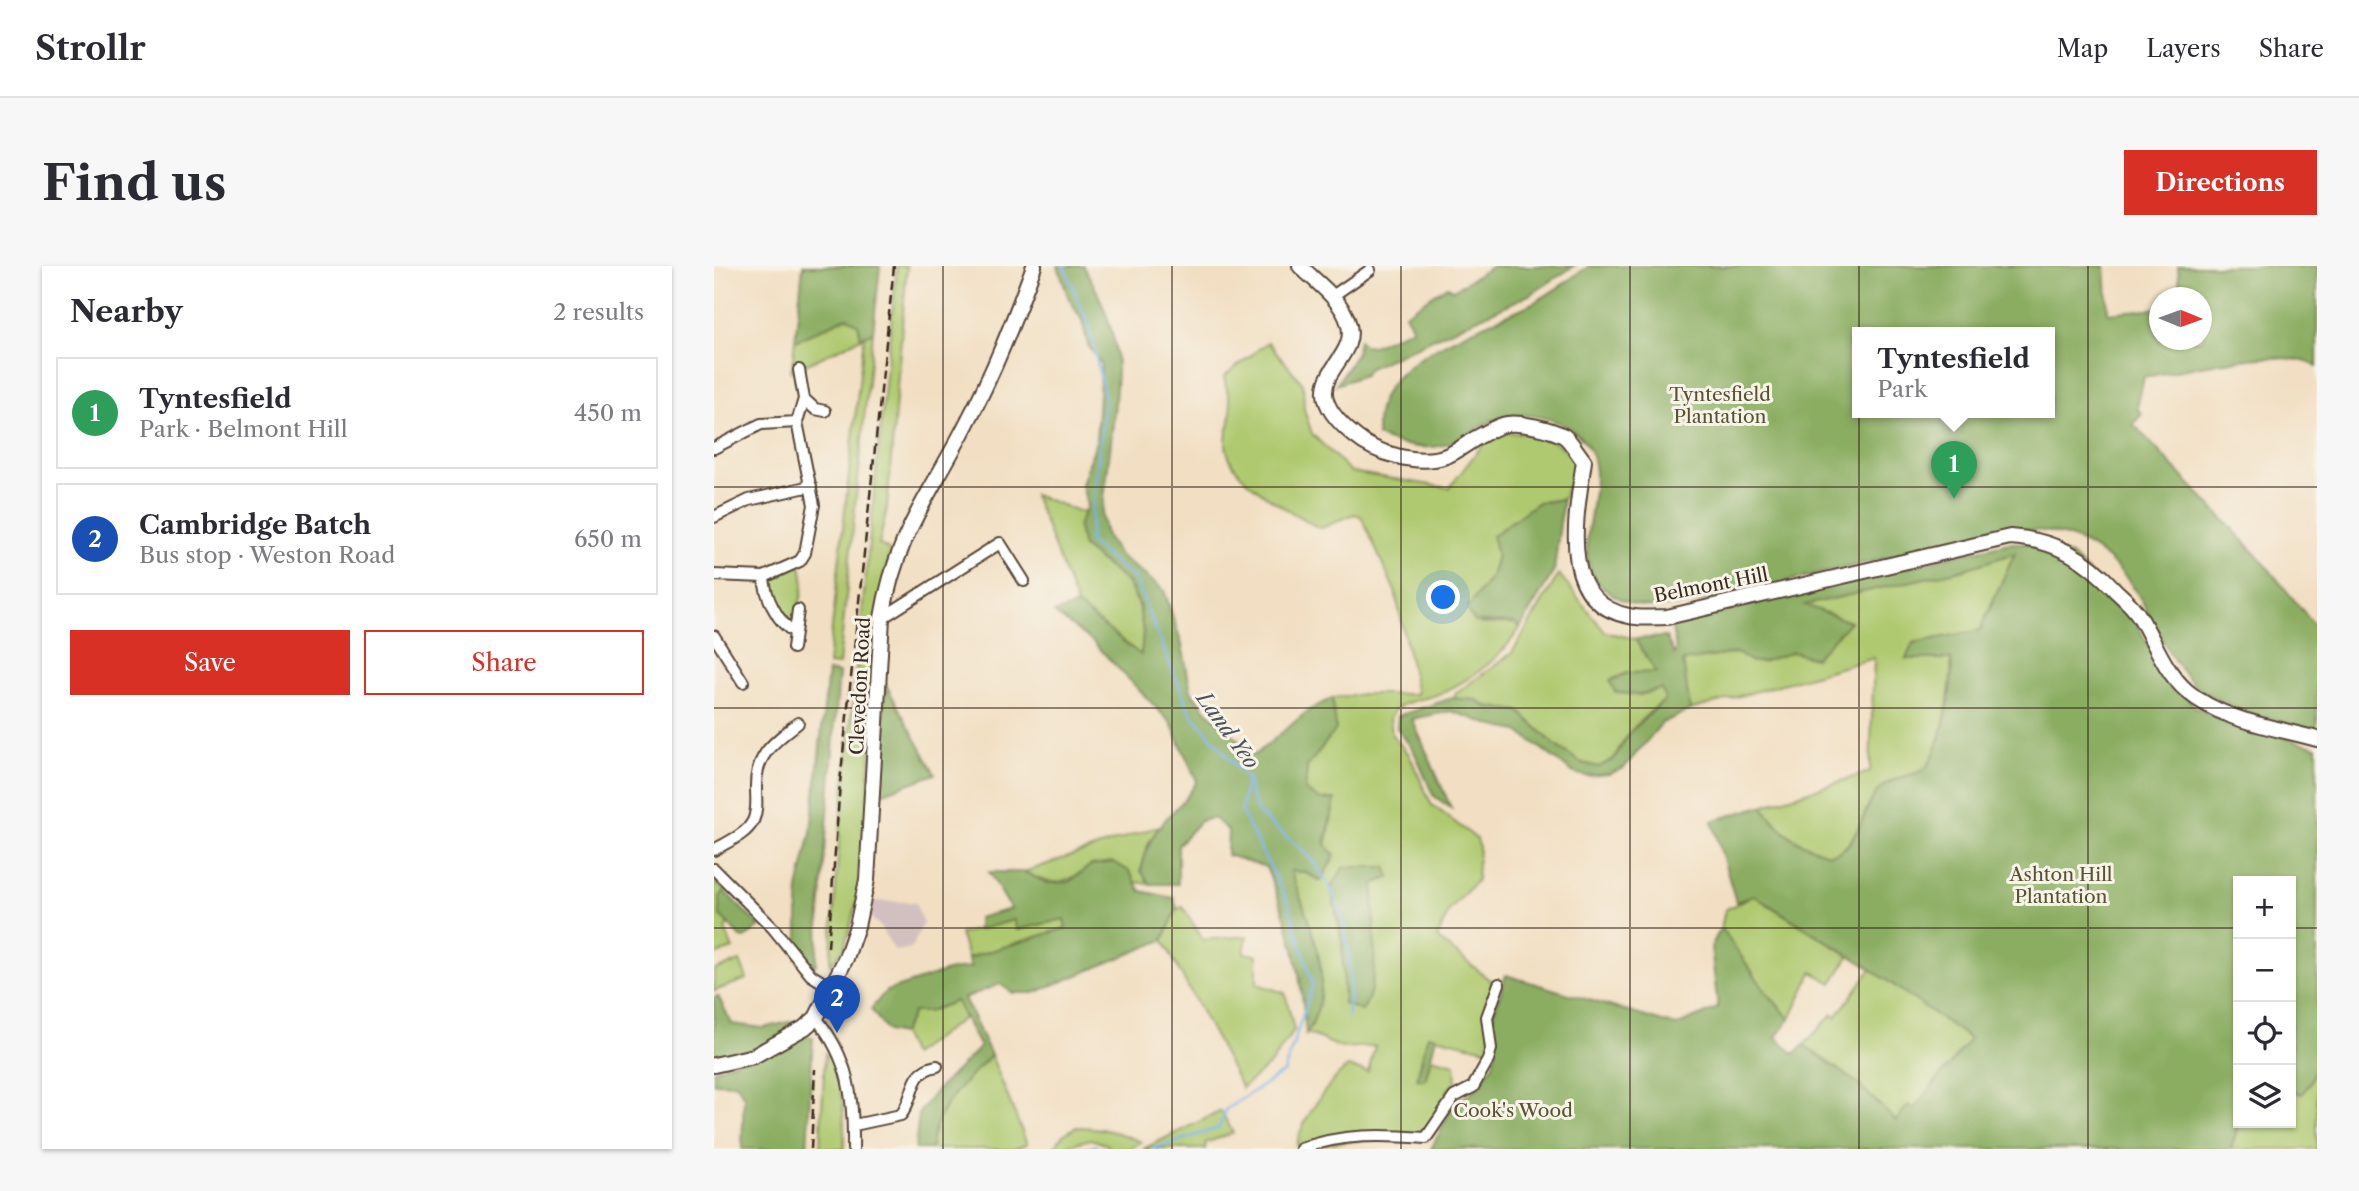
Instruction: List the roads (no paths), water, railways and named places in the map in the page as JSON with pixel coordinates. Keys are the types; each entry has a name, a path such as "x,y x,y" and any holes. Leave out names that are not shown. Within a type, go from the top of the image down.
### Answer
{"main road":[{"name":"Clevedon Road","path":"816,1018 846,958 857,926 867,880 882,618 888,579 915,512 965,428 1000,358 1034,266"},
{"name":"Belmont Hill","path":"1300,266 1342,308 1351,337 1343,354 1326,377 1324,391 1338,419 1356,437 1405,457 1426,458 1445,456 1506,424 1538,428 1565,437 1584,461 1576,514 1575,560 1589,593 1609,608 1628,616 1667,617 2010,537 2039,538 2059,546 2095,568 2139,615 2171,674 2198,699 2234,716 2317,739"},
{"path":"714,1065 754,1056 772,1048 816,1018"}],"street":[{"path":"1331,297 1370,270"},
{"path":"714,575 764,577 800,561 805,553 814,505 797,422 804,399 799,370"},
{"path":"804,399 815,409 825,411"},
{"path":"714,448 761,424 797,422"},
{"path":"714,517 749,500 811,486"},
{"path":"882,618 1000,543 1024,581"},
{"path":"764,577 765,588 784,627 795,632"},
{"path":"793,648 798,610"},
{"path":"714,636 743,682"},
{"path":"714,850 746,831 753,821 757,803 758,765 772,742 798,723"},
{"path":"714,869 773,928 811,975 830,987"},
{"path":"1301,1149 1317,1143 1376,1135 1426,1138 1454,1097 1473,1087 1488,1060 1491,1049 1487,1017 1499,984"},
{"path":"816,1018 837,1045 845,1067 853,1125 853,1149"},
{"path":"853,1125 901,1115 912,1097 914,1079 920,1071 937,1066"}],"waterway":[{"name":"Land Yeo","path":"1064,266 1089,326 1105,399 1089,542 1135,579 1190,712 1247,779 1241,811 1287,900 1313,984 1284,1072 1226,1109 1219,1128 1153,1149"},
{"path":"1248,779 1257,810 1305,853 1319,870 1339,908 1345,929 1350,973 1347,1017"},
{"name":"Land Yeo","path":"1085,1149 1096,1146 1098,1149"}],"railway":[{"path":"828,947 840,783 894,266"},
{"path":"811,1149 815,1069"}],"place":[{"name":"Tyntesfield","path":"1954,499"},
{"name":"Cambridge Batch","path":"837,1033"}],"park label":[{"name":"Tyntesfield Plantation","path":"1720,405"},
{"name":"Ashton Hill Plantation","path":"2061,885"},
{"name":"Cook's Wood","path":"1513,1110"}]}
